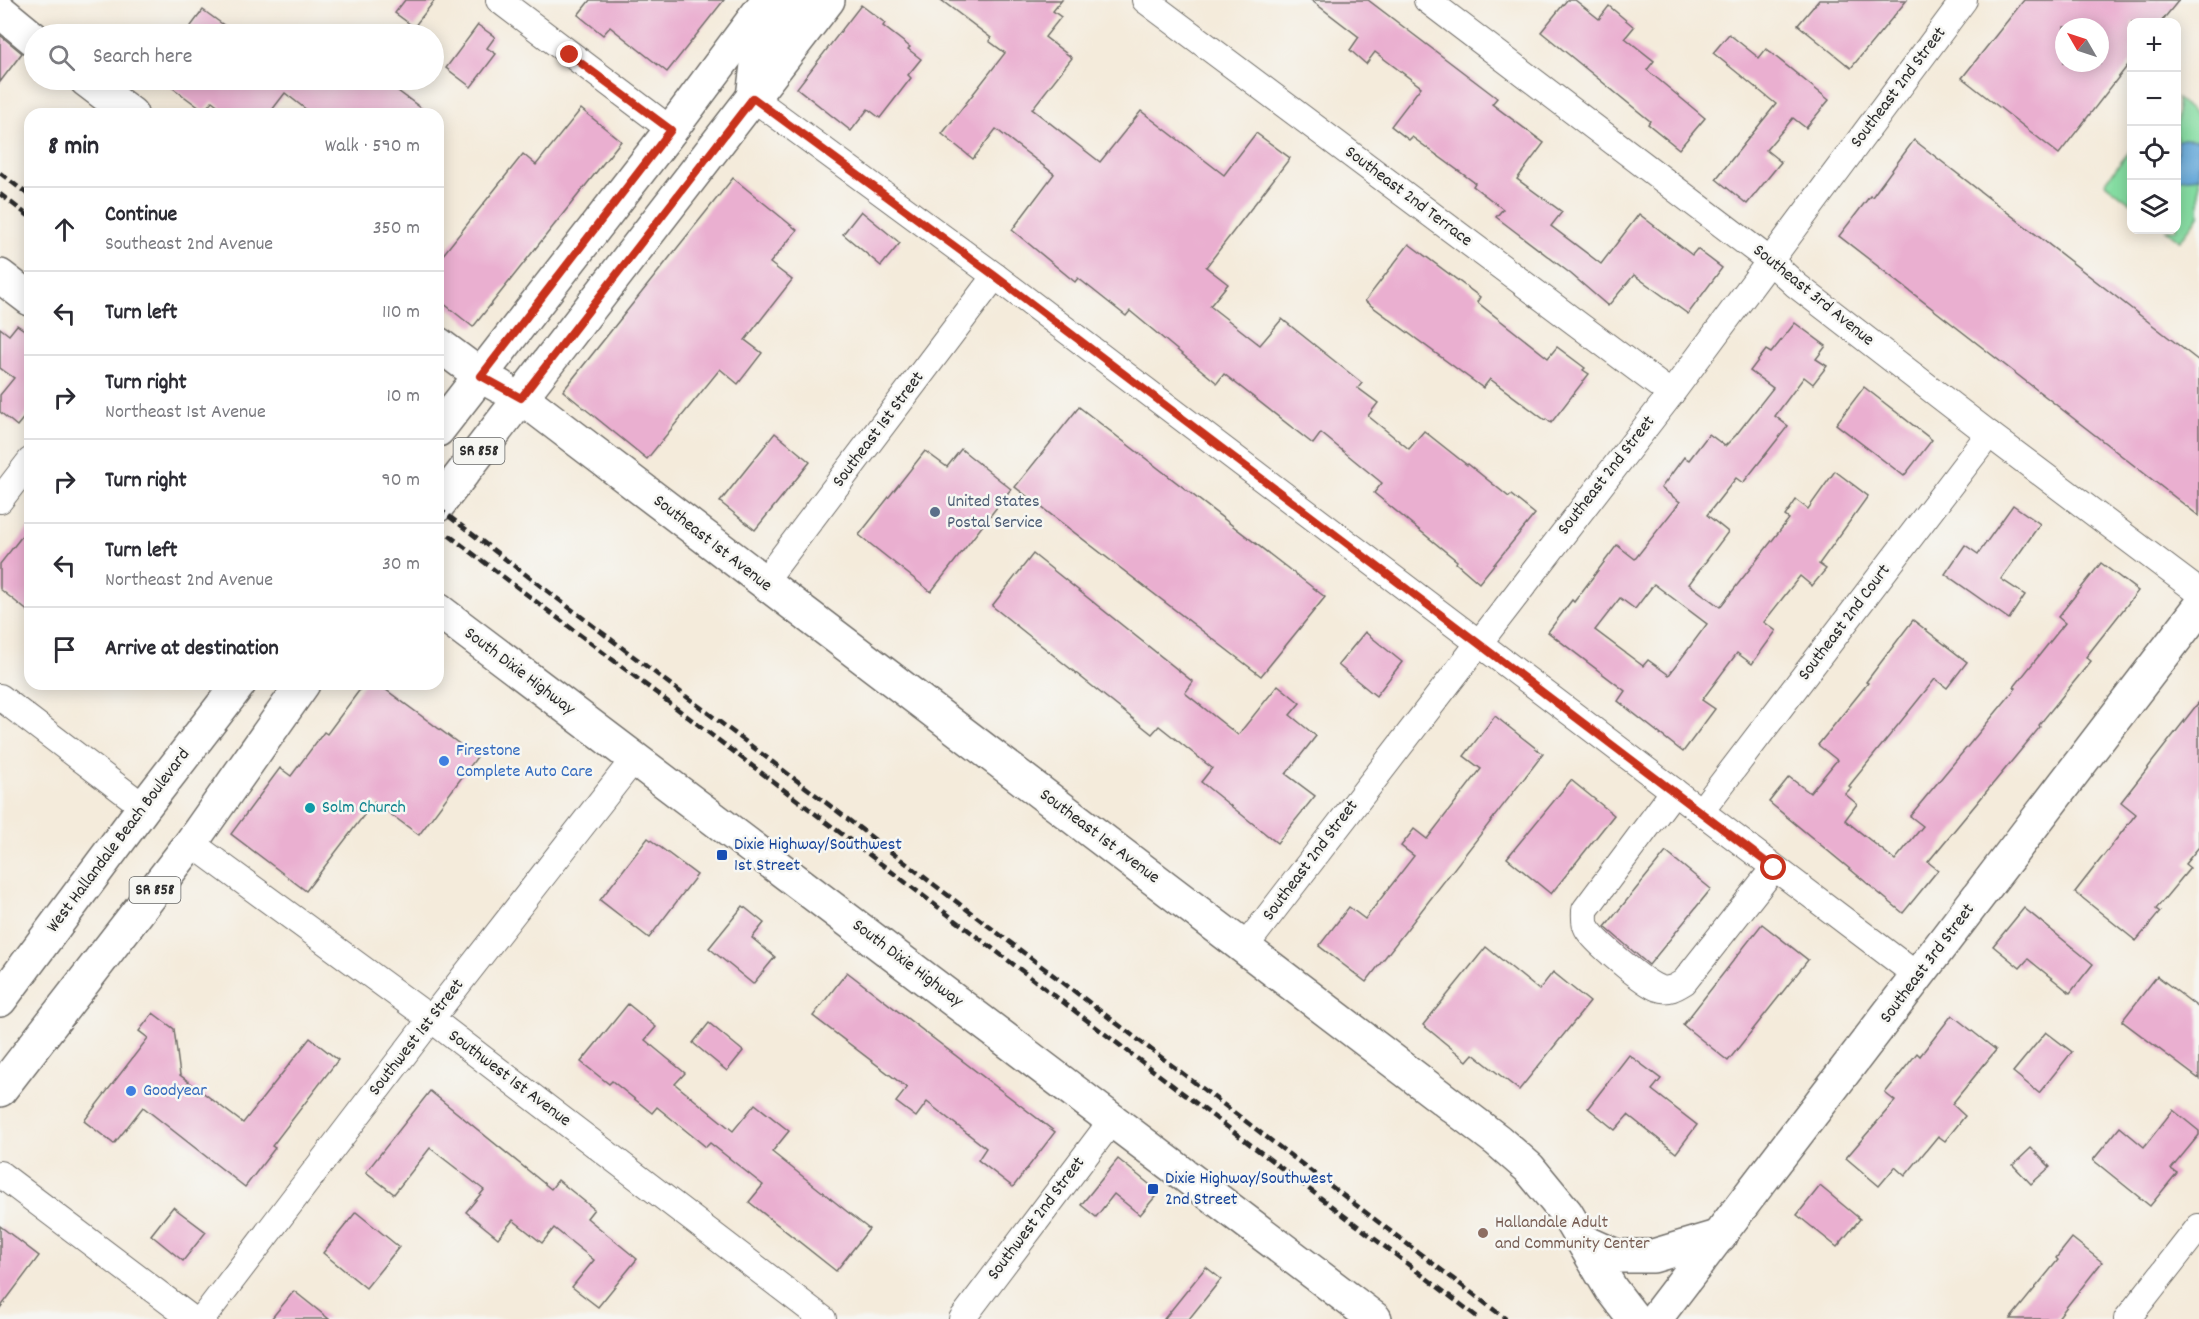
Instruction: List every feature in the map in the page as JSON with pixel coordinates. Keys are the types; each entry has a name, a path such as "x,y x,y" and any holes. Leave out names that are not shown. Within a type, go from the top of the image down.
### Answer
{"main road":[{"name":"SR 858","path":"444,422 671,130 768,0"},
{"path":"753,98 759,49 795,0"},
{"name":"SR 858","path":"444,497 828,0"},
{"path":"0,11 24,31"},
{"path":"99,90 123,108"},
{"path":"0,276 24,294"},
{"name":"Southeast 1st Avenue","path":"444,348 481,376 521,398 1497,1140 1542,1184 1566,1213 1611,1289 1634,1319"},
{"name":"Southeast 3rd Street","path":"1655,1319 2199,608"},
{"name":"South Dixie Highway","path":"444,615 1375,1319"},
{"name":"West Hallandale Beach Boulevard","path":"0,1000 234,690"},
{"name":"SR 858","path":"0,1090 191,843 299,690"},
{"path":"1585,1242 1616,1256 1653,1256 1720,1236"}],"street":[{"path":"498,0 671,130"},
{"name":"Southeast 2nd Terrace","path":"1145,0 1671,394"},
{"name":"Southeast 3rd Avenue","path":"1427,0 1770,261 1796,285 1989,434 2199,592"},
{"name":"Southeast 2nd Street","path":"1244,948 1671,394 1964,0"},
{"path":"753,98 995,276 1918,977"},
{"name":"Southeast 1st Street","path":"763,583 995,276"},
{"name":"Southeast 2nd Court","path":"1701,811 1989,434"},
{"path":"0,500 24,469"},
{"path":"0,697 144,807"},
{"name":"Southwest 1st Street","path":"202,1319 430,1019 634,759"},
{"path":"1674,791 1585,910 1585,926 1593,937 1636,973 1657,988 1674,989 1684,982 1774,868"},
{"name":"Southwest 1st Avenue","path":"191,843 430,1019 823,1319"},
{"name":"Southwest 2nd Street","path":"962,1319 1113,1119"},
{"path":"0,1174 192,1319"},
{"path":"2127,1319 2199,1227"}],"green space":[{"path":"2181,102 2199,117 2199,216 2180,241 2171,234 2181,234"},
{"path":"2127,154 2127,200 2105,183"}],"water":[{"path":"2181,140 2199,140 2199,177 2181,179"}],"building":[{"path":"405,0 435,0 416,24 410,24 395,13"},
{"path":"590,0 724,0 667,72 610,27 603,35 578,15"},
{"path":"941,0 1062,0 1053,11 1061,17 1045,37 1072,58 1032,109 1100,162 1141,111 1224,175 1256,133 1290,158 1206,267 1228,284 1210,306 1260,345 1282,319 1362,383 1358,388 1378,403 1368,416 1409,449 1424,431 1509,497 1511,495 1535,514 1479,583 1456,563 1457,561 1374,493 1382,483 1321,433 1313,444 1224,374 1217,383 1130,311 1126,316 1078,278 1075,282 1012,230 1054,174 996,129 973,159 942,134 1005,53 989,41 991,38"},
{"path":"1311,0 1368,0 1497,98 1492,104 1544,143 1517,179 1562,212 1551,226 1601,264 1639,214 1692,255 1697,249 1722,268 1688,314 1634,275 1608,306 1571,274 1496,217 1503,209 1473,186 1475,183 1412,137 1409,140 1391,126 1421,87 1375,52 1366,64 1350,50 1359,37"},
{"path":"1567,0 1575,0 1599,19 1609,6 1634,27 1625,38 1654,61 1647,70 1705,118 1679,149 1648,124 1650,121 1541,32"},
{"path":"1819,0 1907,0 1851,68 1798,25"},
{"path":"2024,0 2179,0 2164,18 2127,18 2127,66 2059,154 1962,78"},
{"path":"861,5 885,23 883,26 910,47 908,49 921,59 908,75 911,78 880,118 868,109 851,131 797,88"},
{"path":"203,10 222,24 192,24"},
{"path":"478,25 495,37 487,48 496,54 471,87 446,68"},
{"path":"1729,34 1759,58 1766,49 1829,100 1806,128 1793,118 1766,150 1781,162 1747,204 1716,179 1776,104 1713,53"},
{"path":"0,35 22,53 0,82"},
{"path":"176,90 397,90 421,108 304,108 285,93 274,108 221,108 212,101 206,108 200,108"},
{"path":"581,109 621,141 473,327 444,304 444,253 523,154 536,165"},
{"path":"1914,140 2199,361 2199,516 1839,236 1870,196 1872,197"},
{"path":"733,178 797,230 770,263 792,280 745,340 762,353 738,384 720,369 647,459 563,391"},
{"path":"861,211 900,243 881,266 843,234"},
{"path":"1409,244 1480,297 1477,302 1548,358 1557,347 1585,368 1583,370 1589,374 1551,423 1490,379 1483,388 1365,301"},
{"path":"1795,323 1826,346 1816,359 1827,366 1813,384 1804,377 1775,416 1788,426 1743,483 1736,478 1707,515 1728,532 1689,584 1720,607 1789,519 1785,516 1796,500 1808,509 1835,471 1868,496 1819,564 1826,569 1812,586 1800,576 1764,622 1776,631 1752,664 1737,653 1702,700 1715,709 1683,752 1618,701 1625,691 1548,632 1617,545 1635,559 1680,502 1661,488 1684,457 1689,460 1709,434 1725,446 1736,435 1773,388 1750,371 1766,350 1771,353","holes":["1654,584 1707,624 1669,675 1648,660 1643,666 1595,630 1620,598 1635,609"]},
{"path":"17,325 24,330 24,417 17,426 0,412 0,395 14,378 0,368 0,328 9,335"},
{"path":"1864,387 1932,440 1904,476 1836,424"},
{"path":"1079,407 1325,597 1261,676 1015,487"},
{"path":"775,433 810,462 755,530 720,502"},
{"name":"United States Postal Service","path":"961,449 1011,489 931,592 859,535 925,451 947,467"},
{"path":"2013,505 2040,524 2001,579 2025,595 2009,619 1945,574 1965,545 1978,554"},
{"path":"24,534 24,608 0,589 0,564"},
{"path":"1033,554 1193,682 1185,693 1238,735 1278,685 1300,703 1290,715 1316,736 1286,774 1315,796 1277,843 1201,782 1212,768 1159,726 1152,734 992,606"},
{"path":"2101,563 2138,591 2086,657 2091,661 2039,725 2040,727 1928,862 1938,870 1903,913 1769,802 1789,777 1810,793 1837,760 1818,745 1868,683 1866,682 1913,620 1967,662 1947,688 1935,679 1845,794 1857,804 1845,820 1895,860 1923,826 1910,816 2016,688 2014,687 2065,623 2058,617"},
{"path":"1365,632 1402,662 1376,696 1338,665"},
{"path":"360,690 386,690 477,757 419,835 374,802 306,891 231,834 280,768 291,776 324,732 327,734"},
{"path":"2199,702 2199,847 2185,864 2190,868 2156,909 2160,912 2136,941 2075,892 2136,814 2121,802"},
{"path":"1495,716 1543,754 1366,982 1319,946 1349,907 1365,919 1414,856 1401,846 1414,829 1427,839 1481,769 1464,756"},
{"path":"1571,780 1614,815 1551,894 1507,858"},
{"path":"648,838 697,875 649,938 600,900"},
{"path":"1666,852 1711,889 1649,965 1605,927"},
{"path":"743,906 764,923 752,938 775,957 753,984 709,948"},
{"path":"2024,908 2093,964 2070,993 2028,959 2020,968 1993,946"},
{"path":"1762,924 1808,960 1728,1061 1683,1025"},
{"path":"1486,947 1539,990 1553,972 1590,1002 1519,1090 1473,1054 1467,1061 1423,1025"},
{"path":"847,972 1055,1132 1013,1187 978,1160 986,1148 927,1102 916,1117 896,1102 907,1088 813,1016"},
{"path":"2157,976 2199,1008 2199,1079 2122,1021"},
{"path":"628,1004 656,1027 645,1040 685,1073 675,1084 733,1131 755,1104 789,1131 772,1152 869,1229 836,1271 749,1202 763,1185 710,1143 706,1147 657,1107 652,1113 612,1081 609,1084 581,1062"},
{"path":"153,1013 174,1029 180,1075 243,1123 310,1038 338,1060 272,1146 275,1148 245,1187 143,1107 114,1144 84,1121 148,1038 139,1031"},
{"path":"1952,1015 1996,1050 1952,1104 1965,1116 1945,1141 1938,1136 1905,1176 1895,1167 1879,1186 1846,1158 1895,1101 1885,1093 1917,1053 1920,1056"},
{"path":"709,1023 743,1051 727,1071 693,1043"},
{"path":"2046,1032 2072,1052 2039,1093 2013,1072"},
{"path":"1629,1055 1661,1079 1652,1090 1697,1125 1676,1153 1628,1115 1615,1130 1588,1108"},
{"path":"430,1091 551,1189 558,1180 594,1209 587,1218 637,1259 598,1307 572,1287 594,1260 554,1228 542,1243 513,1220 498,1238 466,1212 484,1190 430,1148 394,1194 366,1172"},
{"path":"2173,1110 2199,1131 2199,1135 2171,1169 2177,1173 2150,1206 2093,1160 2120,1127 2144,1147"},
{"path":"2031,1148 2050,1167 2031,1184 2013,1165"},
{"path":"1118,1159 1159,1192 1140,1215 1114,1194 1096,1217 1081,1205"},
{"path":"1820,1186 1860,1219 1837,1247 1797,1215"},
{"path":"173,1207 206,1232 183,1261 151,1235"},
{"path":"356,1212 399,1247 366,1288 323,1253"},
{"path":"0,1226 39,1256 0,1308"},
{"path":"2072,1238 2102,1262 2057,1319 2010,1319 2058,1260 2056,1258"},
{"path":"1206,1267 1221,1279 1189,1319 1164,1319"},
{"path":"294,1291 329,1319 271,1319"}],"railway":[{"path":"0,173 24,191"},
{"path":"0,194 24,212"},
{"path":"444,513 1506,1319"},
{"path":"444,532 1480,1319"}],"place":[{"name":"United States Postal Service","path":"935,512"},
{"name":"Firestone Complete Auto Care","path":"444,761"},
{"name":"Solm Church","path":"310,808"},
{"name":"Dixie Highway/Southwest 1st Street","path":"722,855"},
{"name":"Goodyear","path":"131,1091"},
{"name":"Dixie Highway/Southwest 2nd Street","path":"1153,1189"},
{"name":"Hallandale Adult and Community Center","path":"1483,1233"}],"route":[{"path":"570,55 671,130 481,376 521,398 753,98 995,276 1774,868"}]}
